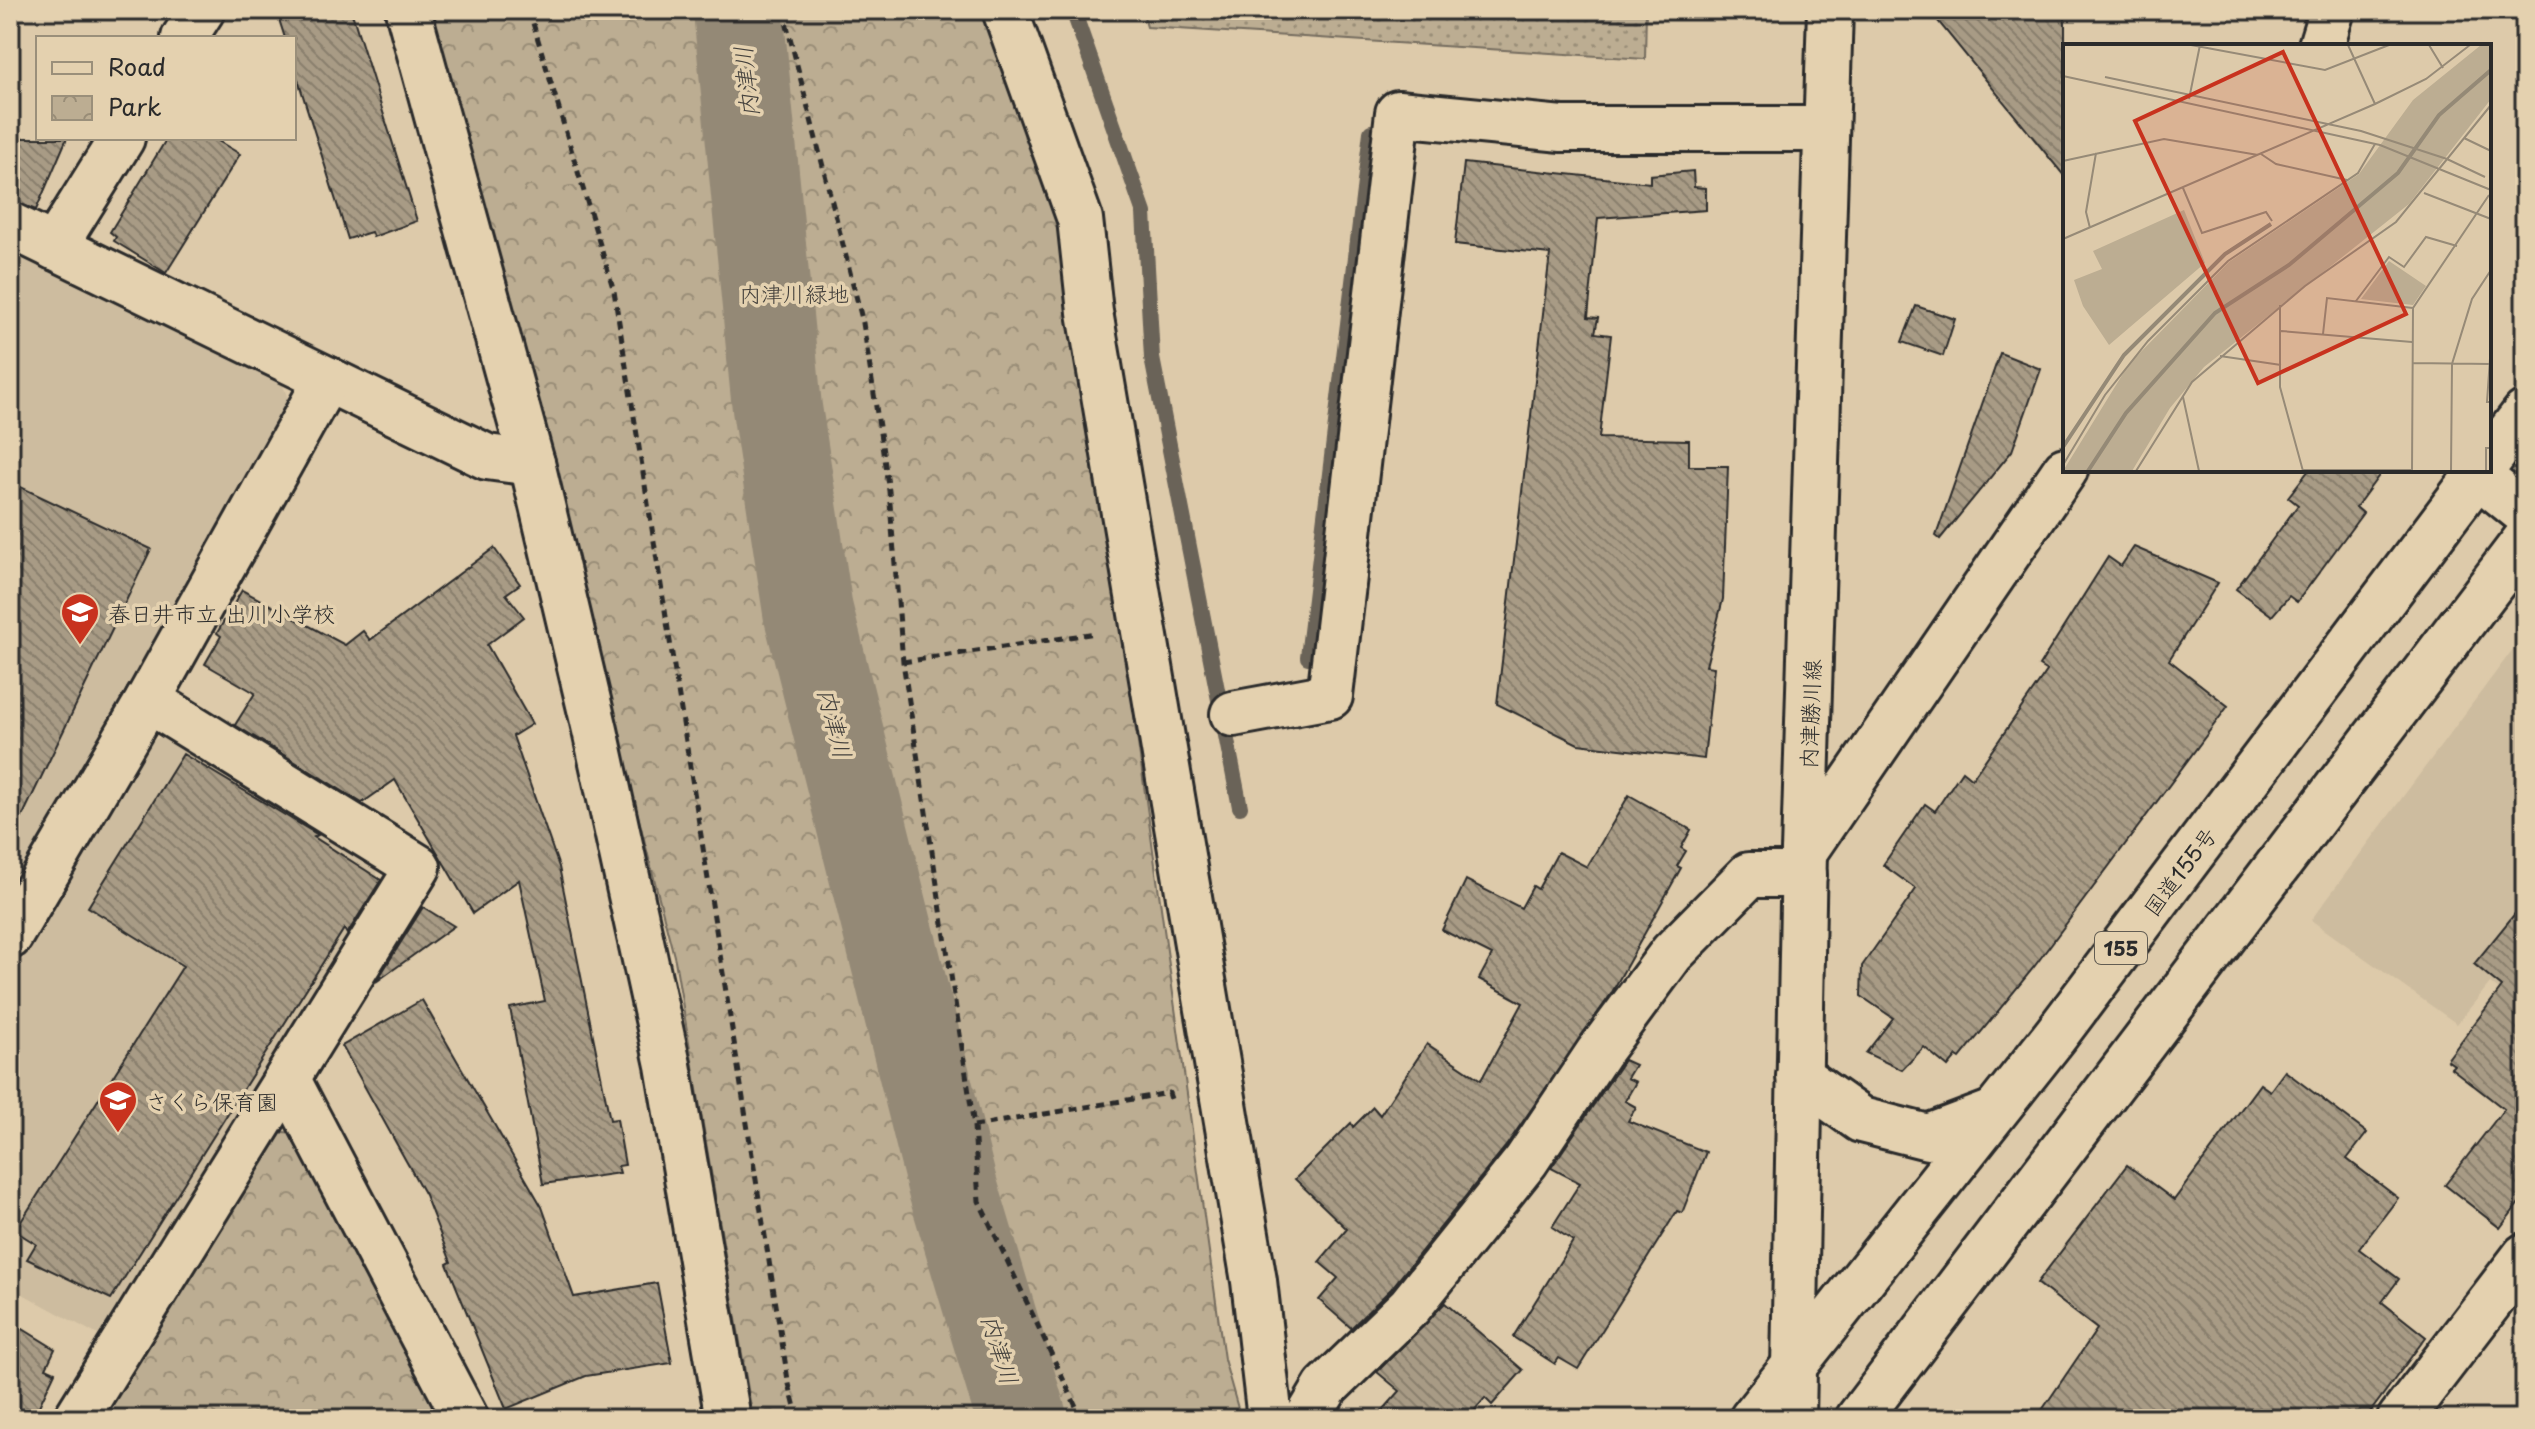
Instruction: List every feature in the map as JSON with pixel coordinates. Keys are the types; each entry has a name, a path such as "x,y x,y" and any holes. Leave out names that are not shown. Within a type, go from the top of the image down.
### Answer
{"main road":[{"path":"185,36 202,10"},
{"path":"408,10 532,463 668,1065 728,1419"},
{"path":"1005,10 1080,219 1090,312 1254,1281 1270,1419"},
{"name":"内津勝川線","path":"1793,1419 1804,863 1830,10"},
{"path":"2322,44 2332,10"},
{"path":"1233,714 1330,696 1398,113 1562,129 1826,129"},
{"path":"54,247 121,140"},
{"path":"10,225 487,457 532,463"},
{"path":"10,936 148,700 327,379"},
{"name":"国道155号","path":"2491,458 2525,413"},
{"path":"1307,1419 1326,1387 1410,1306 1526,1161 1598,1053 1672,953 1749,875 1804,863 2064,472"},
{"name":"国道155号","path":"1752,1419 1794,1362 2065,1024 2480,472"},
{"path":"2487,472 2525,513"},
{"path":"1858,1419 2525,540"},
{"path":"76,1419 418,867 148,700"},
{"path":"1799,1076 1861,1120 1928,1137 1994,1112"},
{"path":"288,1080 466,1419"},
{"path":"2400,1419 2525,1256"}],"path":[{"path":"529,10 614,291 788,1380 798,1419"},
{"path":"783,10 863,323 889,491 903,662 974,1126 979,1201 1082,1419"},
{"path":"903,662 1101,632"},
{"path":"974,1126 1169,1093 1174,1107"}],"shaded area":[{"name":"春日井市立 出川小学校","path":"10,252 281,380 290,404 10,888"},
{"path":"2525,633 2525,1010 2490,983 2457,1024 2311,920"},
{"name":"さくら保育園","path":"168,734 375,867 381,889 98,1335 10,1287 10,981 149,742"}],"green space":[{"name":"内津川緑地","path":"431,10 990,10 1065,220 1224,1359 1241,1419 753,1419 675,960"},
{"path":"1142,10 1646,10 1645,59 1147,27"},
{"path":"282,1132 303,1133 444,1419 99,1419"}],"building":[{"path":"276,10 351,10 417,221 373,237 371,232 348,239 296,73 296,36 284,36"},
{"path":"1929,10 2065,10 2063,175"},
{"path":"10,138 66,140 36,210 10,200"},
{"path":"166,140 216,140 240,154 166,273 114,241 116,237 110,232"},
{"path":"1464,163 1650,183 1650,175 1693,171 1694,187 1706,188 1706,210 1598,218 1588,317 1598,318 1595,333 1611,335 1599,438 1689,440 1689,466 1728,466 1723,599 1706,666 1714,667 1704,759 1578,744 1497,704 1550,254 1455,244"},
{"path":"1916,306 1955,319 1943,356 1902,342"},
{"path":"2000,353 2041,369 2012,451 1940,539 1936,536"},
{"path":"2307,472 2382,472 2356,507 2363,513 2297,602 2289,596 2272,616 2236,589 2298,505 2288,497"},
{"path":"10,482 151,549 10,842"},
{"path":"2134,547 2218,583 2169,660 2228,706 2034,967 1960,1058 1957,1056 1948,1067 1924,1047 1902,1070 1866,1053 1893,1018 1861,996 1862,966 1916,889 1883,865 1925,804 1935,811 1962,771 1972,779 2047,671 2039,666 2108,557 2121,566"},
{"path":"494,548 520,584 506,594 524,617 487,645 532,724 513,736 559,867 610,1120 617,1119 625,1165 618,1166 620,1173 543,1184 510,1008 545,1001 519,880 473,913 395,780 362,803 235,725 255,693 205,664 221,636 217,633 242,590 345,645 363,631 370,640"},
{"name":"さくら保育園","path":"183,754 318,835 314,837 381,880 347,934 344,929 111,1299 27,1259 36,1244 15,1231 183,966 88,907"},
{"path":"1629,795 1691,830 1681,848 1686,851 1677,866 1681,868 1611,994 1506,1146 1391,1289 1351,1328 1319,1300 1338,1278 1319,1262 1347,1229 1295,1179 1351,1123 1353,1127 1373,1107 1380,1115 1427,1044 1481,1080 1523,1003 1479,979 1492,955 1442,930 1466,880 1521,908 1533,886 1538,889 1558,852 1587,867"},
{"path":"2525,901 2525,1195 2500,1228 2445,1185 2504,1109 2451,1068 2454,1065 2447,1060 2502,987 2474,964"},
{"path":"423,907 454,926 376,982"},
{"path":"422,1000 542,1207 574,1297 657,1283 672,1363 586,1376 506,1409 447,1264 451,1262 425,1195 342,1046"},
{"path":"1624,1060 1635,1065 1627,1078 1636,1082 1625,1101 1636,1107 1628,1121 1706,1152 1682,1213 1677,1211 1578,1369 1559,1358 1555,1364 1513,1337 1573,1241 1552,1227 1580,1183 1551,1168"},
{"path":"2285,1071 2367,1133 2347,1159 2398,1198 2359,1249 2399,1279 2382,1302 2426,1337 2365,1419 2036,1419 2097,1329 2037,1283 2127,1165 2174,1200 2260,1084 2270,1091"},
{"path":"1445,1303 1523,1370 1492,1405 1485,1398 1467,1419 1375,1419 1400,1391 1377,1372"},
{"path":"10,1321 55,1349 46,1368 55,1372 33,1419 10,1419"}],"waterway":[{"name":"内津川","path":"738,10 777,408 808,611 952,1185 1022,1419"},
{"path":"1073,10 1144,213 1152,358 1240,807"},
{"path":"1308,657 1371,132"}],"place":[{"name":"春日井市立 出川小学校","path":"80,646"},
{"name":"さくら保育園","path":"118,1134"}]}
